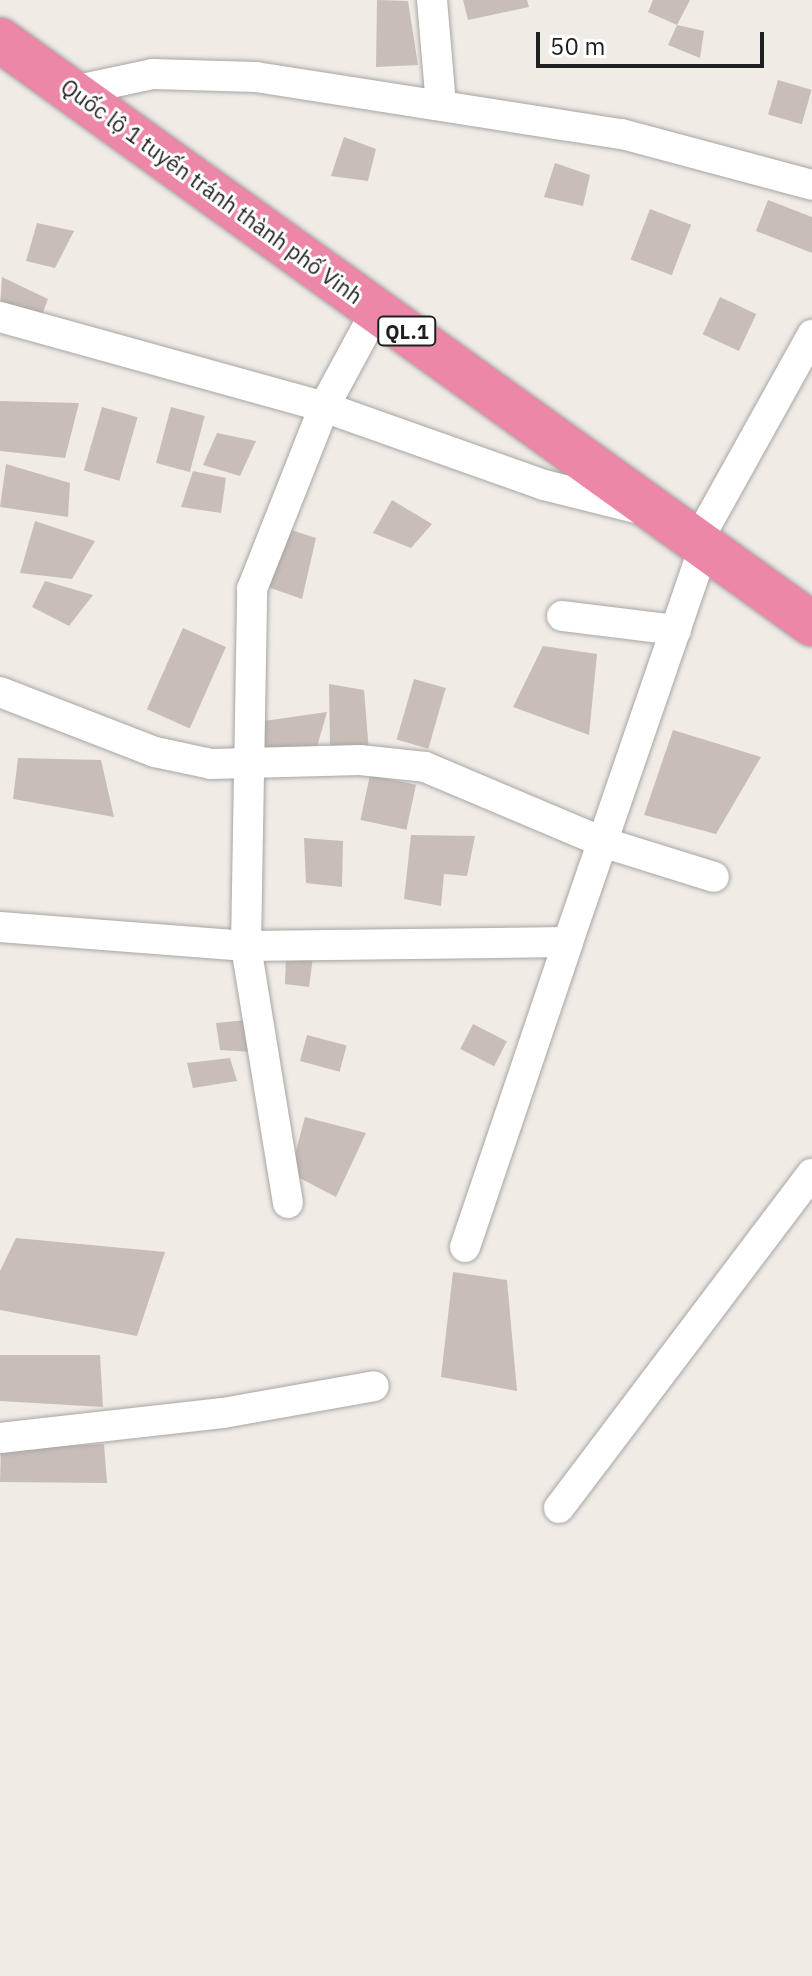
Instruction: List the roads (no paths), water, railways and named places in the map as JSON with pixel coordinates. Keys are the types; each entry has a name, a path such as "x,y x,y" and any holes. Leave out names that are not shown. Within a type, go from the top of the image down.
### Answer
{"highway":[{"name":"Quốc lộ 1 tuyến tránh thành phố Vinh","path":"0,40 812,624"}],"street":[{"path":"432,0 441,105"},
{"path":"73,91 153,74 225,73 652,140 812,185"},
{"path":"288,1203 246,946 245,767 252,589 324,407 377,309"},
{"path":"0,317 324,407 544,485 657,513"},
{"path":"465,1247 568,942 605,843 702,543 812,335"},
{"path":"562,616 676,630"},
{"path":"0,692 155,752 245,767 360,760 425,767 605,843 714,877"},
{"path":"0,927 246,946 568,942"},
{"path":"559,1508 812,1174"},
{"path":"0,1438 223,1413 374,1386"}]}
